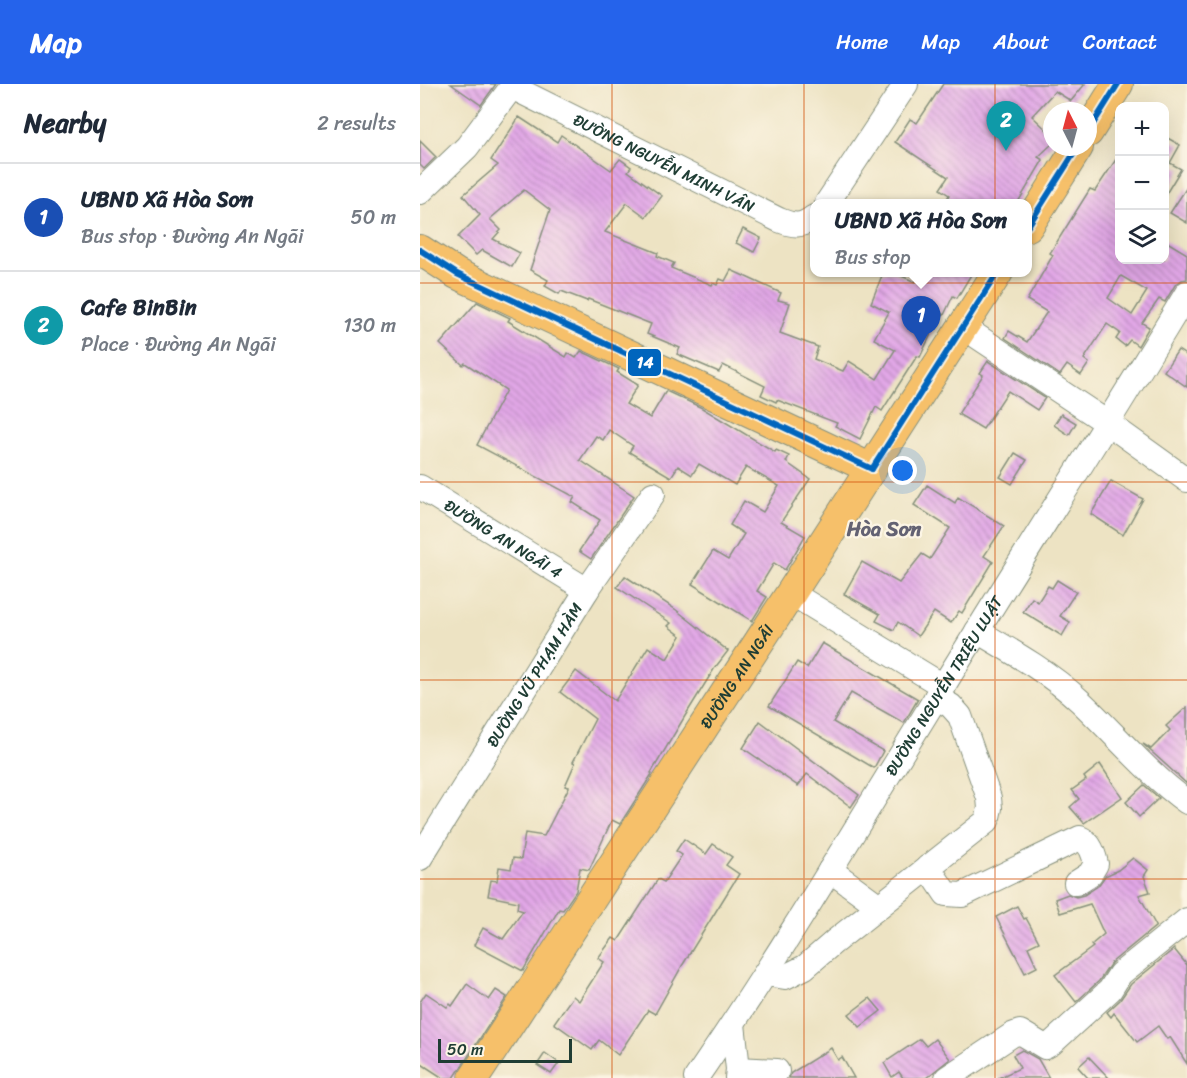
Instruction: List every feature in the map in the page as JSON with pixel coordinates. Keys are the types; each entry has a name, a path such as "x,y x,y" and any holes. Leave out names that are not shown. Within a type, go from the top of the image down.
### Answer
{"main road":[{"path":"1097,118 1119,84"},
{"path":"1032,220 1072,156"},
{"path":"420,250 457,274 872,469"},
{"name":"ĐƯỜNG AN NGÃI","path":"474,1078 792,593 995,277"}],"street":[{"path":"829,199 906,84"},
{"path":"420,192 467,147 513,86"},
{"name":"ĐƯỜNG NGUYỄN MINH VÂN","path":"513,86 779,220 794,226 802,225 810,220"},
{"name":"ĐƯỜNG NGUYỄN TRIỆU LUẬT","path":"696,1078 766,974 1108,424 1187,292"},
{"path":"963,327 1187,480"},
{"name":"ĐƯỜNG AN NGÃI 4","path":"420,487 587,590"},
{"name":"ĐƯỜNG VŨ PHẠM HÀM","path":"420,858 587,590 652,494"},
{"path":"766,974 785,977 797,972 984,825 989,817 990,808 984,783 960,716 940,692 792,593"},
{"path":"977,632 1019,656 1079,700 1142,764 1187,802"},
{"path":"928,867 946,894 962,895 1083,838 1091,848 1096,864 1090,874 1076,883"},
{"path":"830,870 879,906"},
{"path":"947,1078 1020,1032 1045,1047 1052,1043 1110,990 1120,974 1187,920"},
{"path":"733,1024 738,1073 777,1071"}],"building":[{"path":"451,84 496,84 481,105"},
{"path":"943,84 1085,84 1071,101 1055,91 1032,116 1043,126 1043,152 1038,157 1043,160 1020,199 947,199 949,195 940,189 948,177 895,142 910,119 917,123"},
{"path":"519,117 557,142 561,135 611,170 620,159 631,167 628,171 662,196 646,217 627,203 605,232 658,253 657,256 674,263 671,268 712,285 713,283 717,285 720,279 725,281 731,270 781,293 778,300 790,303 780,333 818,347 814,359 843,371 849,361 877,379 895,350 874,339 889,312 871,303 881,277 904,277 915,282 918,277 970,277 957,298 953,296 944,315 941,313 920,357 917,356 882,411 876,407 860,439 835,426 837,423 761,395 765,386 723,365 719,372 677,354 680,348 647,334 651,324 588,299 587,301 561,291 559,294 545,286 548,280 530,270 550,210 524,190 490,219 501,230 493,239 520,253 512,267 482,250 476,255 458,237 480,215 463,195 498,165 491,160"},
{"path":"1169,139 1180,145 1170,163 1181,169 1169,189"},
{"path":"420,141 436,157 424,169 420,165"},
{"path":"1115,161 1115,264 1169,264 1169,243 1187,254 1187,279 1175,285 1165,302 1159,299 1142,323 1149,327 1138,346 1130,340 1125,346 1116,339 1120,333 1107,324 1084,359 1089,363 1081,375 1067,365 1060,375 1005,338 1009,331 1027,342 1047,312 1027,300 1053,255 1050,253 1090,189 1095,191","holes":["1121,276 1147,291 1132,315 1108,298"]},
{"path":"1187,187 1187,223 1170,213"},
{"path":"743,229 761,238 754,252 736,243"},
{"path":"477,302 510,318 508,321 566,357 568,353 576,358 581,351 619,369 617,372 638,385 626,404 650,418 666,391 702,408 775,452 776,450 789,456 786,462 810,479 781,522 805,536 785,570 774,563 757,591 767,597 752,621 692,584 713,551 728,560 744,534 730,525 744,501 763,512 779,486 746,467 735,485 699,464 692,475 678,466 671,477 629,452 633,446 609,430 603,440 596,436 580,460 634,496 591,559 579,551 600,520 572,502 575,497 477,445 506,390 465,363 463,365 440,344"},
{"path":"1178,350 1187,356 1187,387 1164,371"},
{"path":"988,361 1045,398 1037,410 1008,391 983,429 958,414 983,375 980,373"},
{"path":"1061,414 1076,423 1069,435 1054,425"},
{"path":"1015,453 1027,460 1012,484 1000,477"},
{"path":"1111,481 1143,499 1123,535 1091,514"},
{"path":"927,485 955,503 958,497 1004,526 984,556 993,562 962,613 959,611 951,623 934,612 918,636 898,622 894,630 876,621 880,614 844,594 862,562 899,583 922,554 930,559 950,528 914,505"},
{"path":"625,576 675,609 728,651 714,669 620,824 612,820 589,870 580,868 576,891 563,910 559,909 523,971 474,945 483,928 503,939 523,911 517,909 518,902 488,896 491,880 497,881 499,867 511,869 513,858 521,859 525,833 544,836 569,787 565,786 575,763 573,762 595,719 560,692 576,671 615,701 648,647 667,659 681,636 668,626 671,623 617,587"},
{"path":"1057,580 1076,592 1060,616 1070,622 1062,636 1023,612 1032,598 1038,602 1048,586 1052,588"},
{"path":"822,643 918,699 904,723 851,693 833,722 883,751 874,768 769,706 797,662 807,668"},
{"path":"1187,707 1187,784 1143,744 1151,749 1170,730 1166,726"},
{"path":"760,721 859,795 851,807 807,774 798,786 743,748"},
{"path":"1100,764 1122,797 1084,823 1070,807 1079,799 1072,790 1086,780 1084,777"},
{"path":"1144,785 1159,798 1139,817 1126,802"},
{"path":"684,839 706,854 713,844 732,857 726,865 739,874 655,1014 648,1010 618,1055 599,1040 592,1050 554,1023 573,996 579,1001 604,962 598,958 613,938 618,941 658,879 664,882 682,855 676,851"},
{"path":"1133,858 1148,870 1144,876 1150,892 1139,895 1156,926 1111,963 1099,981 1076,1002 1055,975 1093,947 1091,945 1104,934 1090,904 1060,913 1055,899 1068,894 1076,897 1084,895 1098,886 1105,876 1118,870"},
{"path":"1017,906 1039,942 1028,947 1037,967 1025,973 996,917"},
{"path":"1174,949 1187,965 1187,1064 1170,1037 1167,1039 1158,1026 1137,1042 1114,1013 1111,1017 1107,1012 1120,1000 1131,984"},
{"path":"467,984 489,1000 496,990 507,997 454,1078 443,1078 420,1063 420,1002 426,993 447,1007 450,1004 452,1006"},
{"path":"870,998 881,1011 860,1027 849,1014"},
{"path":"920,1039 926,1046 935,1039 950,1059 926,1078 903,1078 899,1072 892,1077 884,1063"},
{"path":"831,1048 838,1060 842,1057 854,1078 789,1078 791,1073"},
{"path":"1022,1050 1038,1059 1049,1078 998,1078 1020,1068 1013,1055"},
{"path":"545,1053 559,1063 551,1074 537,1065"},
{"path":"1089,1057 1109,1078 1088,1078 1078,1067"}],"transit line":[{"name":"14","path":"1097,118 1118,84"},
{"name":"14","path":"1032,220 1072,156"},
{"name":"14","path":"420,250 457,274 872,469"},
{"name":"14","path":"872,469 995,277"}],"place":[{"name":"Cafe BinBin","path":"1006,151"},
{"name":"UBND Xã Hòa Sơn","path":"921,346"}],"district":[{"name":"Hòa Sơn","path":"884,529"}]}
